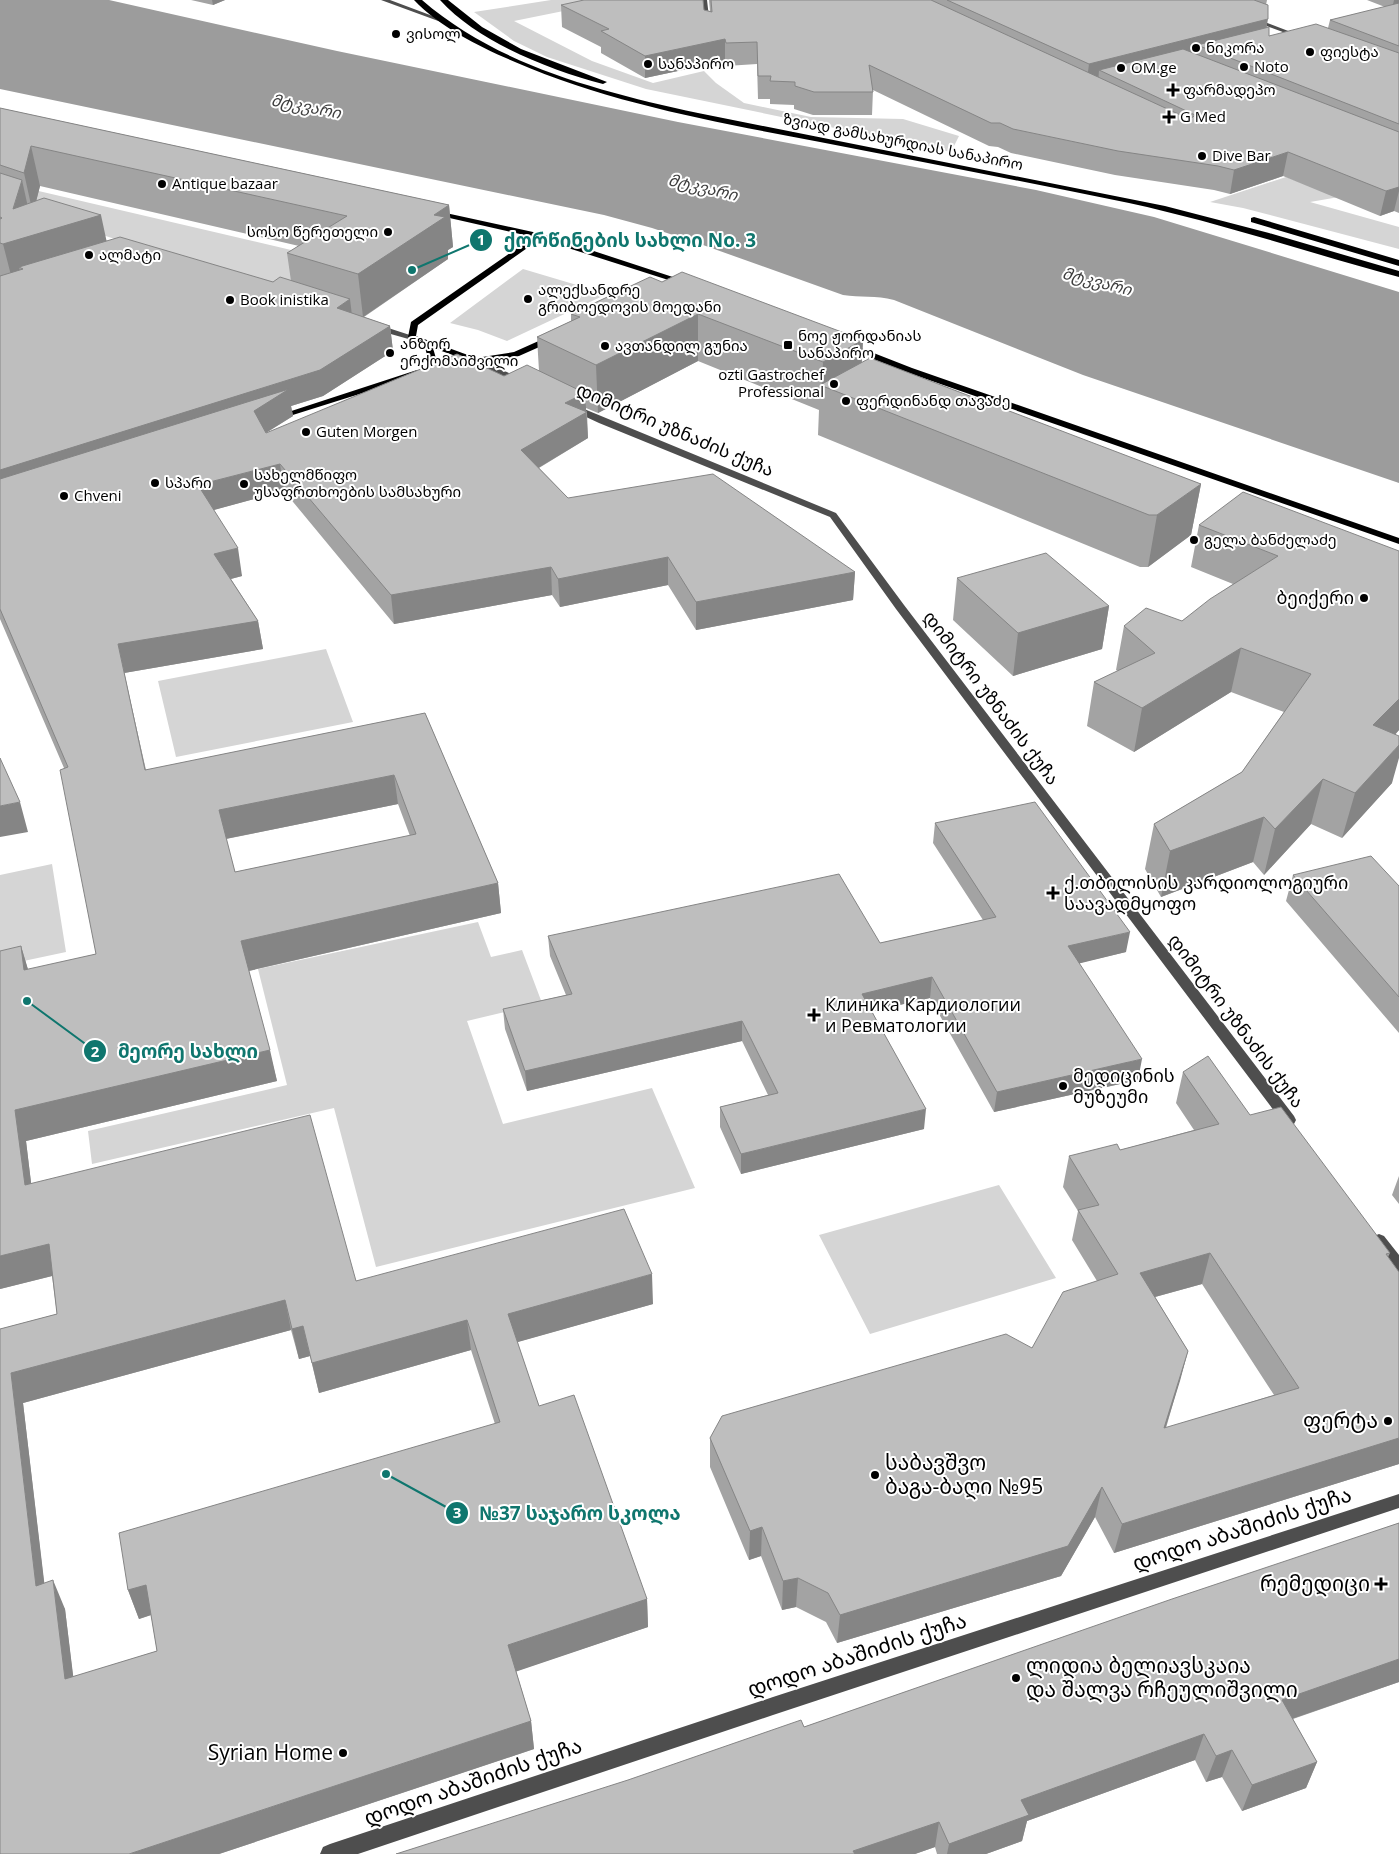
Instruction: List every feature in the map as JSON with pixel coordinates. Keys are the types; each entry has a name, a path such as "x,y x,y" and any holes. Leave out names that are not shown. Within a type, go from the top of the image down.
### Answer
{"highway":[{"name":"ზვიად გამსახურდიას სანაპირო","path":"418,0 443,21 484,46 565,81 633,101 728,122 1175,210 1399,274"},
{"path":"444,0 471,23 503,42 562,68 612,84"},
{"path":"628,89 662,98"},
{"name":"ზვიად გამსახურდიას სანაპირო","path":"784,123 1062,177"},
{"path":"1243,217 1399,263"}],"main road":[{"path":"430,211 539,236 673,277 699,287"},
{"path":"479,362 412,337 414,324 539,236"},
{"path":"657,285 673,277"},
{"path":"264,421 389,380 438,368 516,354 558,335"},
{"path":"428,343 433,362 438,368"},
{"path":"840,343 909,370 1399,541"}],"street":[{"path":"384,0 443,21"},
{"path":"704,0 709,31"},
{"path":"1244,16 1297,36 1309,36"},
{"path":"1290,39 1297,36"},
{"path":"366,324 412,337"},
{"path":"479,362 534,388"},
{"name":"დიმიტრი უზნაძის ქუჩა","path":"559,400 602,421 833,515 900,607 1298,1132"},
{"path":"1375,1234 1399,1266"},
{"name":"დოდო აბაშიძის ქუჩა","path":"330,1854 773,1706 1399,1501"}],"shaded area":[{"path":"551,0 696,0 613,1 514,21 592,61 653,83 704,71 716,83 744,103 811,117 903,119 959,136 951,152 646,89 547,57 514,41 474,12"},
{"path":"1286,177 1339,197 1310,202 1399,227 1399,249 1243,208 1210,202"},
{"path":"0,182 338,261 286,294 0,202"},
{"path":"523,269 607,294 507,341 478,330 450,323"},
{"path":"326,649 353,722 176,757 158,681"},
{"path":"52,864 66,952 0,966 0,875"},
{"path":"478,922 491,957 522,950 542,1003 467,1021 503,1124 652,1088 695,1188 376,1267 334,1108 92,1164 88,1131 287,1085 258,969"},
{"path":"999,1185 1056,1278 870,1334 819,1235"}],"water":[{"name":"მტკვარი","path":"0,0 109,0 337,51 678,122 1036,190 1154,217 1399,292 1399,483 1083,375 894,300 843,295 652,228 604,215 0,89"}],"building":[{"path":"584,0 703,0 704,10 712,12 711,0 931,0 1187,118 1195,115 1099,70 1183,49 1399,132 1399,187 1386,191 1288,152 1234,170 1118,151 1013,129 1000,123 991,123 869,65 873,92 814,92 795,86 795,82 770,81 771,76 758,76 757,42 726,43 725,39 645,56 601,31 609,29 561,5"},
{"path":"947,0 1254,0 1268,5 1268,19 1089,64"},
{"path":"1399,3 1399,46 1330,20"},
{"path":"1316,24 1399,53 1399,124 1197,45 1269,27 1269,36"},
{"path":"0,108 449,205 434,215 445,217 358,274 287,253 347,216 31,146 24,173 0,165"},
{"path":"0,173 22,180 13,209 44,198 101,215 3,244 0,243 0,219 2,218 0,217"},
{"path":"120,237 273,282 280,277 350,299 337,308 390,326 320,370 0,470 0,276 23,269 19,267"},
{"path":"682,272 863,340 823,362 698,314 596,365 537,337 580,317 571,314 650,277 662,282"},
{"path":"457,354 504,376 527,365 585,393 565,403 587,412 521,450 568,498 713,474 855,572 696,602 668,557 558,579 551,567 391,595 280,464 198,485 238,548 214,554 258,621 118,644 145,770 425,713 498,883 241,941 270,1050 15,1110 25,1185 310,1115 356,1281 624,1209 652,1274 508,1314 539,1406 574,1395 647,1599 508,1645 531,1721 129,1854 0,1854 0,1329 57,1314 49,1244 0,1256 0,951 21,946 24,970 96,954 60,770 68,767 0,609 0,479 289,389 254,411 266,433","holes":["394,775 416,834 235,872 219,810","285,1300 292,1329 303,1326 312,1363 467,1320 500,1422 119,1533 128,1590 146,1585 157,1651 65,1679 53,1580 36,1586 11,1373"]},
{"path":"870,358 1201,484 1157,515 1149,515 820,385"},
{"path":"1243,492 1399,551 1399,699 1373,725 1399,736 1399,745 1355,793 1323,779 1275,829 1264,817 1170,851 1154,824 1242,772 1311,674 1241,648 1142,708 1094,682 1155,653 1124,626 1146,608 1182,621 1210,599 1278,556 1199,525"},
{"path":"1046,553 1109,606 1018,633 957,578"},
{"path":"0,758 20,802 0,806"},
{"path":"1035,802 1130,932 1068,946 1142,1059 997,1092 932,977 862,994 926,1109 741,1154 720,1107 778,1093 742,1021 525,1071 503,1009 572,994 548,936 839,874 880,943 996,917 935,823"},
{"path":"1371,856 1399,886 1399,997 1293,875"},
{"path":"1208,1056 1250,1115 1281,1107 1390,1253 1386,1254 1399,1272 1399,1438 1122,1524 1102,1487 1068,1546 840,1615 828,1593 798,1578 783,1581 762,1527 750,1531 710,1438 722,1416 1006,1334 1032,1348 1063,1292 1118,1274 1078,1210 1099,1205 1069,1156 1117,1144 1120,1150 1219,1124 1183,1072","holes":["1210,1253 1299,1388 1164,1428 1188,1351 1140,1273"]},
{"path":"1399,1523 1399,1659 1282,1700 1317,1762 1252,1785 1232,1750 1216,1756 1204,1734 1021,1800 1029,1815 949,1844 939,1822 853,1851 855,1854 396,1854 628,1780 801,1720 804,1727 1172,1599"}],"place":[{"name":"ვისოლ","path":"396,34"},
{"name":"ნიკორა","path":"1196,48"},
{"name":"ფიესტა","path":"1310,52"},
{"name":"სანაპირო","path":"648,64"},
{"name":"Noto","path":"1244,67"},
{"name":"OM.ge","path":"1121,68"},
{"name":"ფარმადეპო","path":"1173,90"},
{"name":"G Med","path":"1169,117"},
{"name":"Dive Bar","path":"1202,156"},
{"name":"Antique bazaar","path":"162,184"},
{"name":"სოსო წერეთელი","path":"388,232"},
{"name":"ალმატი","path":"89,255"},
{"name":"ქორწინების სახლი No. 3","path":"412,270"},
{"name":"ალექსანდრე გრიბოედოვის მოედანი","path":"528,299"},
{"name":"Book inistika","path":"230,300"},
{"name":"ნოე ჟორდანიას სანაპირო","path":"788,345"},
{"name":"ავთანდილ გუნია","path":"605,346"},
{"name":"ანზორ ერქომაიშვილი","path":"390,353"},
{"name":"ozti Gastrochef Professional","path":"834,384"},
{"name":"ფერდინანდ თავაძე","path":"846,401"},
{"name":"Guten Morgen","path":"306,432"},
{"name":"სპარი","path":"155,483"},
{"name":"სახელმწიფო უსაფრთხოების სამსახური","path":"244,484"},
{"name":"Chveni","path":"64,496"},
{"name":"გელა ბანძელაძე","path":"1194,540"},
{"name":"ბეიქერი","path":"1364,598"},
{"name":"ქ.თბილისის კარდიოლოგიური საავადმყოფო","path":"1053,893"},
{"name":"მეორე სახლი","path":"27,1001"},
{"name":"Клиника Кардиологии и Ревматологии","path":"814,1015"},
{"name":"მედიცინის მუზეუმი","path":"1063,1086"},
{"name":"ფერტა","path":"1388,1421"},
{"name":"№37 საჯარო სკოლა","path":"386,1474"},
{"name":"საბავშვო ბაგა-ბაღი №95","path":"875,1475"},
{"name":"რემედიცი","path":"1381,1584"},
{"name":"ლიდია ბელიავსკაია და შალვა რჩეულიშვილი","path":"1016,1678"},
{"name":"Syrian Home","path":"343,1753"}]}
